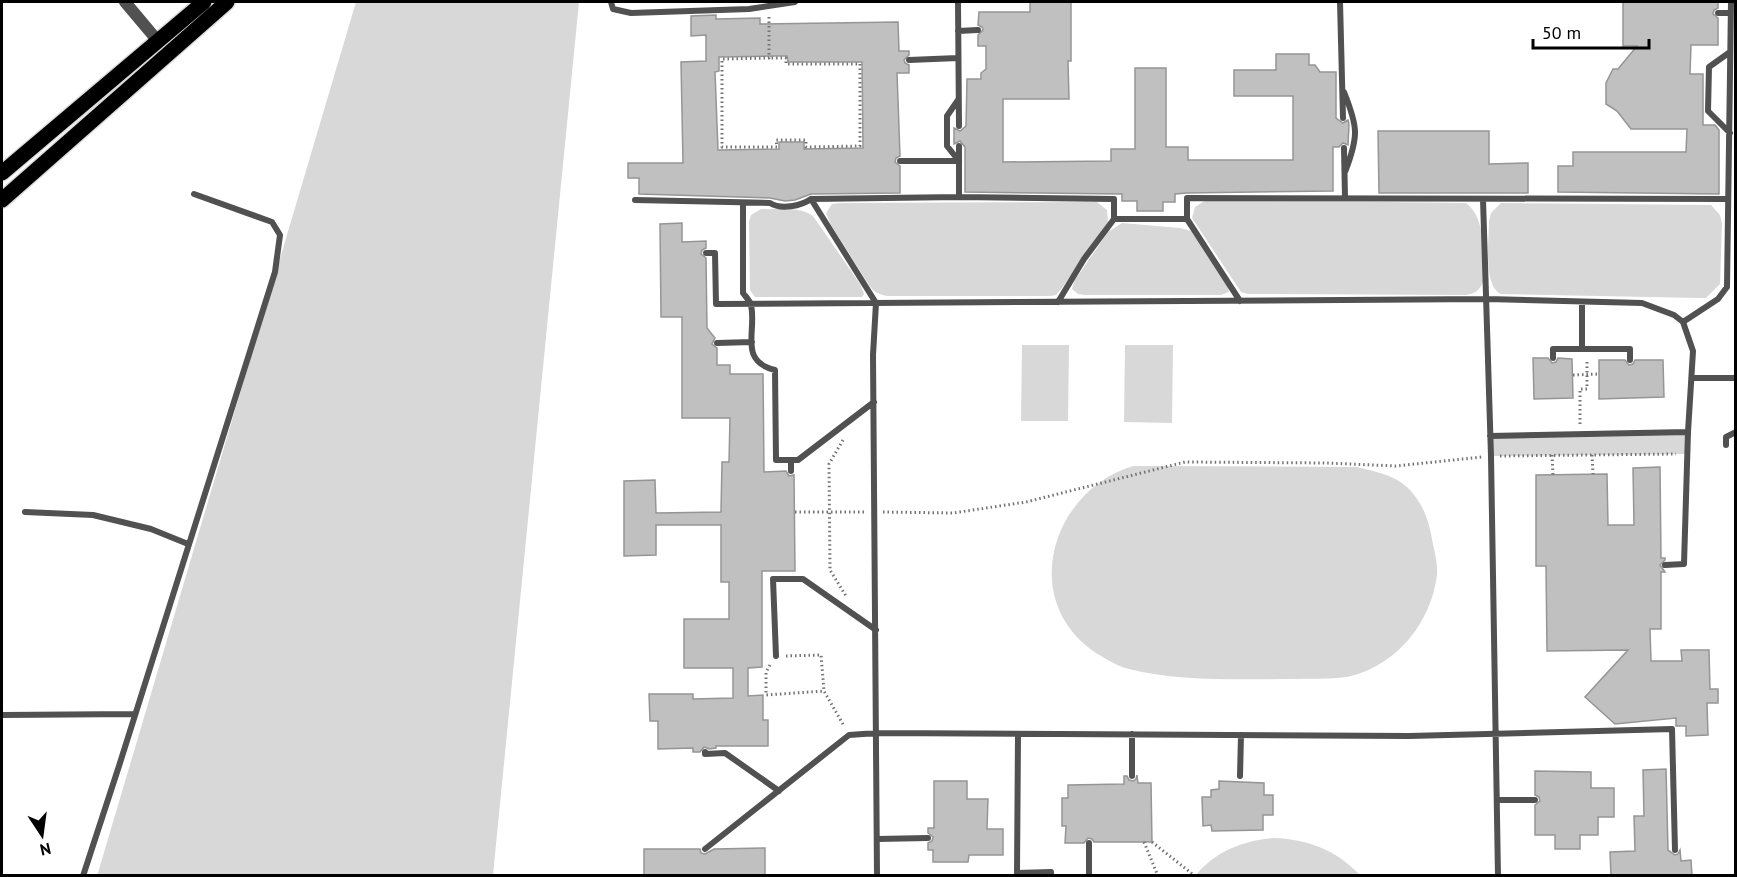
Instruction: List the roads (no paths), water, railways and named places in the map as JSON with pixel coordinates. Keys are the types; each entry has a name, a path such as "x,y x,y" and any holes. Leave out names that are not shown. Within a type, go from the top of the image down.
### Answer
{"main road":[{"path":"2,173 204,2"},
{"path":"2,200 227,2"}],"street":[{"path":"125,2 157,40"}],"lane":[{"path":"611,2 613,9 632,13 749,9 795,2"},
{"path":"951,2 957,2 958,126"},
{"path":"1340,2 1343,118"},
{"path":"1683,322 1718,299 1727,287 1731,2"},
{"path":"1718,13 1730,13"},
{"path":"958,31 978,30"},
{"path":"1730,52 1709,67 1706,90 1708,111 1730,133"},
{"path":"909,60 958,58"},
{"path":"1342,88 1355,120 1354,149 1345,172"},
{"path":"958,100 947,116 947,146 959,161"},
{"path":"959,146 959,198"},
{"path":"1344,148 1345,198"},
{"path":"900,161 959,161"},
{"path":"83,876 275,272 280,235 272,222 194,194"},
{"path":"1240,301 1187,219 1187,198 1728,199"},
{"path":"635,200 770,203 774,206 803,205 811,200 1114,199 1114,219 1084,259 1058,302"},
{"path":"1483,199 1491,456 1498,876"},
{"path":"811,200 876,303 873,355 877,876"},
{"path":"743,203 743,293 751,303 752,351 757,361 764,367 775,370 776,460 798,460 874,402"},
{"path":"1150,210 1150,219"},
{"path":"1114,219 1187,219"},
{"path":"706,253 715,253 716,304 1487,299 1642,303 1674,315 1683,322 1694,351 1688,432 1684,564 1665,565"},
{"path":"1582,302 1584,349"},
{"path":"717,343 752,342"},
{"path":"1553,358 1553,349 1630,349 1630,360"},
{"path":"1692,378 1736,378"},
{"path":"1490,435 1688,432"},
{"path":"1726,445 1726,437 1736,432"},
{"path":"791,460 791,471"},
{"path":"25,512 93,515 151,529 188,544"},
{"path":"791,571 791,579"},
{"path":"776,656 773,579 803,579 876,630"},
{"path":"2,715 135,714"},
{"path":"705,849 849,735 877,733 1409,736 1626,727 1672,729 1670,801 1675,850"},
{"path":"1018,734 1017,874 1051,872 1051,876"},
{"path":"1132,734 1132,776"},
{"path":"1240,776 1241,735"},
{"path":"705,752 705,754 725,753 779,791"},
{"path":"1497,800 1535,800"},
{"path":"877,839 928,838"},
{"path":"1089,843 1089,876"}]}
